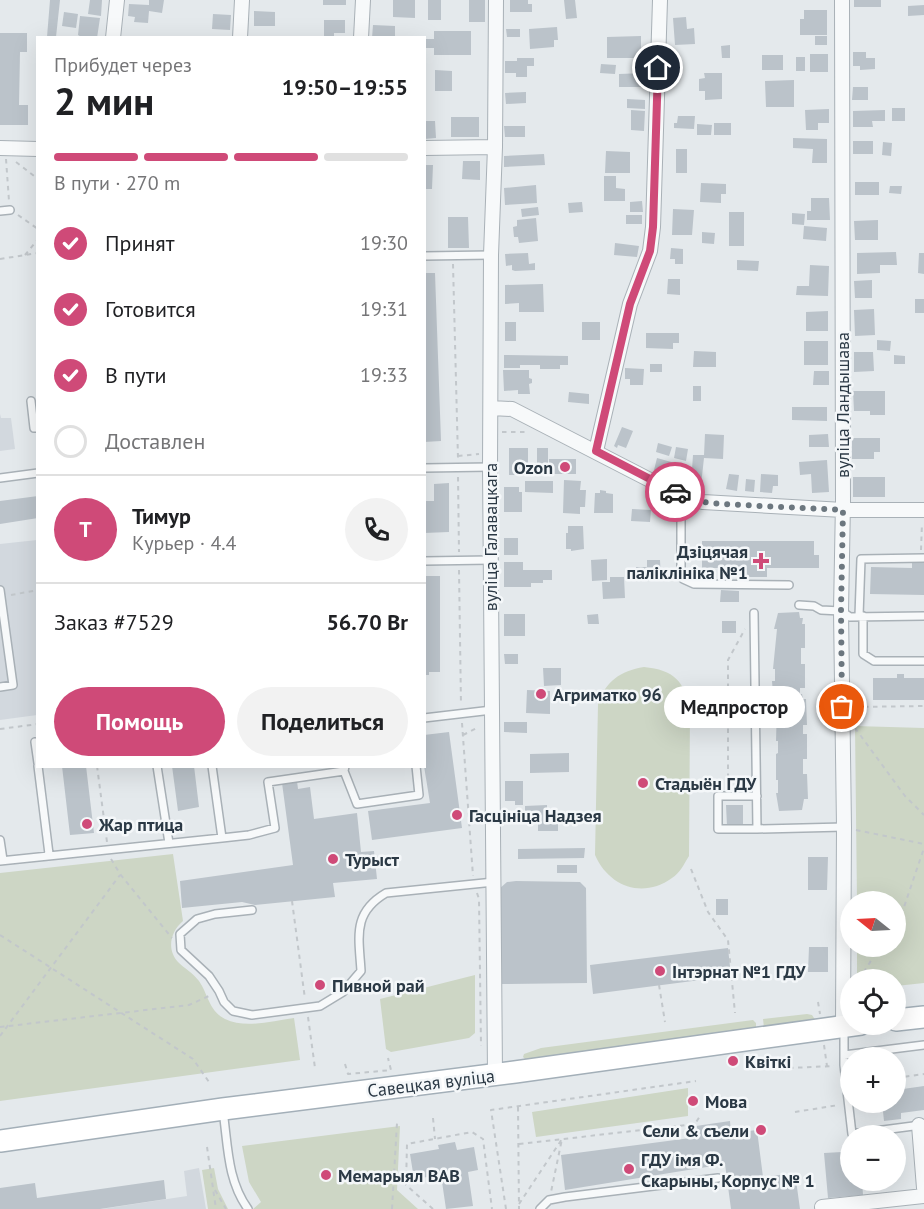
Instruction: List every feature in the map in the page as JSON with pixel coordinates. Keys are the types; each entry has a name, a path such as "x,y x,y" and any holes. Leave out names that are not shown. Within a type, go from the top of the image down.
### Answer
{"main road":[{"path":"906,1019 924,1017"},
{"name":"Савецкая вуліца","path":"0,1141 223,1109 495,1075 840,1028"}],"street":[{"path":"113,36 117,0"},
{"path":"240,36 242,0"},
{"path":"361,36 363,0"},
{"name":"вуліца Галавацкага","path":"495,1075 490,408 496,0"},
{"path":"596,451 630,304 650,251 653,227 660,0"},
{"name":"вуліца Ландышава","path":"842,0 843,510 841,611 844,827 850,969"},
{"path":"426,148 495,147"},
{"path":"0,148 36,149"},
{"path":"490,408 512,410 681,496 703,502 923,514"},
{"path":"922,1125 924,1188"},
{"path":"822,1207 924,1196"}],"lane":[{"path":"0,211 10,210"},
{"path":"426,256 491,255"},
{"path":"31,401 34,429 36,428"},
{"path":"426,468 490,467"},
{"path":"0,478 36,473"},
{"path":"681,496 681,572 683,579 694,584 789,585"},
{"path":"923,558 861,559 861,616 863,654 874,661 924,661"},
{"path":"426,561 491,560"},
{"path":"0,687 14,685 1,593"},
{"path":"799,605 814,606 821,610 841,611 850,617 924,616"},
{"path":"754,613 757,829"},
{"path":"426,718 492,710"},
{"path":"35,742 36,750"},
{"path":"38,768 49,854"},
{"path":"157,768 169,843"},
{"path":"212,768 222,838"},
{"path":"0,840 1,860 249,835 275,828 268,782 344,769 357,804 419,795 416,768"},
{"path":"756,796 718,796 718,829 844,827"},
{"path":"252,910 215,914 197,919 180,934 181,950 208,976 224,1002 233,1011 252,1015 320,1006 343,992 360,971 360,922 373,901 386,893 494,882"},
{"path":"906,1047 924,1045"},
{"path":"223,1109 232,1178 238,1194 248,1209"},
{"path":"849,1113 852,1134 922,1125"},
{"path":"540,1209 549,1200 718,1178"}],"path":[{"path":"36,177 5,153 10,210 36,228"},
{"path":"25,255 36,241"},
{"path":"0,259 36,253"},
{"path":"453,255 461,713 471,866 479,899 481,1046"},
{"path":"458,456 481,453"},
{"path":"923,514 923,558"},
{"path":"1,593 36,590"},
{"path":"729,796 728,660 754,613"},
{"path":"852,708 924,706"},
{"path":"852,723 906,796 924,815"},
{"path":"0,729 36,724"},
{"path":"97,768 108,849 120,874 181,950"},
{"path":"844,827 924,846 906,901"},
{"path":"691,869 708,912 728,940 735,1012"},
{"path":"0,1036 120,874"},
{"path":"292,901 315,1068"},
{"path":"0,935 193,1059 209,1082"},
{"path":"659,985 665,1022"},
{"path":"0,1027 189,1005 219,991"},
{"path":"818,1002 820,1017"},
{"path":"824,1045 827,1066"},
{"path":"345,1064 348,1074 391,1070 388,1058"},
{"path":"789,1068 837,1065"},
{"path":"906,1077 924,1074"},
{"path":"506,1209 491,1110 696,1081"},
{"path":"795,1112 840,1105"},
{"path":"518,1106 519,1209"},
{"path":"519,1144 695,1124 700,1116"},
{"path":"433,1118 435,1139"},
{"path":"392,1209 397,1123"},
{"path":"433,1209 406,1185 407,1144 472,1132 483,1139 492,1209"},
{"path":"549,1200 562,1139"},
{"path":"519,1204 562,1139"},
{"path":"207,1147 216,1209"},
{"path":"213,1188 226,1209"}],"shaded area":[{"path":"0,414 1,418 11,418 15,449 0,451"},
{"path":"36,540 36,715 0,720 0,544"},
{"path":"199,1168 206,1209 102,1209 187,1196 184,1171"}],"green space":[{"name":"Стадыён ГДУ","path":"644,667 663,671 676,679 685,692 690,711 689,856 680,871 672,878 650,888 628,886 618,882 601,866 595,855 598,704 605,689 615,678 628,671"},
{"path":"855,726 924,728 924,983 906,985 906,969 857,969 857,957 906,957 906,891 857,891"},
{"path":"173,854 183,921 173,935 171,946 174,957 199,981 215,1012 225,1019 250,1024 294,1018 300,1060 0,1101 0,873"},
{"path":"475,975 475,1033 469,1038 391,1052 386,1049 380,999"},
{"path":"812,1015 816,1021 764,1028 763,1019"},
{"path":"753,1020 756,1027 753,1030 535,1059 523,1057 524,1054 541,1048"},
{"path":"688,1088 688,1116 536,1137 532,1112"},
{"path":"400,1126 397,1190 418,1209 253,1209 261,1202 249,1182 242,1146"},
{"path":"214,1168 218,1189 228,1209 208,1209 202,1170"}],"building":[{"path":"50,0 60,0 56,36 47,36"},
{"path":"90,0 102,0 101,16 88,14"},
{"path":"149,0 164,0 162,13 149,11 148,23 134,22 135,17 128,16 129,4 149,5"},
{"path":"323,0 346,0 346,5 323,5"},
{"path":"393,0 415,0 415,18 393,17"},
{"path":"428,0 441,0 441,20 428,20"},
{"path":"469,0 485,0 485,22 469,22"},
{"path":"510,0 528,0 528,4 532,4 532,12 510,12"},
{"path":"564,0 575,0 577,18 566,19"},
{"path":"854,0 881,0 881,7 854,7"},
{"path":"924,5 924,15 908,16 908,6"},
{"path":"804,10 827,10 827,35 800,35 800,19 804,19"},
{"path":"254,11 275,12 275,26 254,26"},
{"path":"64,12 78,14 76,28 62,26"},
{"path":"213,14 231,15 230,30 212,29"},
{"path":"80,16 100,18 97,36 78,35"},
{"path":"686,17 687,29 694,28 695,44 675,45 673,18"},
{"path":"324,20 345,20 345,33 324,36"},
{"path":"373,25 395,26 395,36 372,36"},
{"path":"557,27 558,40 554,40 554,47 530,49 529,29"},
{"path":"506,29 520,29 520,37 507,37"},
{"path":"434,31 471,31 471,55 434,55 434,48 426,48 426,39 434,39"},
{"path":"0,33 27,33 27,52 20,52 19,105 28,105 28,125 0,125"},
{"path":"641,36 641,58 607,58 607,37"},
{"path":"815,36 827,36 827,45 815,45"},
{"path":"730,45 730,58 722,58 721,46"},
{"path":"853,52 866,52 866,58 875,58 875,69 860,70 860,66 853,66"},
{"path":"810,54 828,54 828,72 810,72"},
{"path":"762,55 783,55 783,70 762,70"},
{"path":"796,57 805,57 805,71 796,71"},
{"path":"517,58 534,58 534,66 527,66 527,77 516,77 516,73 505,73 505,61 517,61"},
{"path":"601,64 616,65 615,74 600,73"},
{"path":"435,70 452,71 452,91 435,91"},
{"path":"645,73 645,87 619,87 619,74"},
{"path":"704,73 722,73 722,99 705,100 705,91 699,91 699,79 705,78"},
{"path":"794,80 794,107 766,107 765,81"},
{"path":"853,87 868,87 868,100 852,100"},
{"path":"526,92 526,103 506,104 505,93"},
{"path":"627,99 645,100 645,109 627,108"},
{"path":"892,108 905,108 905,121 892,121"},
{"path":"829,109 829,123 818,123 818,130 806,130 805,110"},
{"path":"631,110 645,111 644,131 631,130"},
{"path":"885,110 885,121 872,121 873,127 853,127 853,111"},
{"path":"678,116 695,116 694,129 674,128"},
{"path":"451,117 479,117 479,137 451,137"},
{"path":"426,121 435,121 436,138 426,139"},
{"path":"714,123 731,123 731,135 714,135"},
{"path":"697,124 712,125 711,135 697,135"},
{"path":"504,126 525,126 525,137 505,137"},
{"path":"793,138 827,139 827,163 812,163 813,149 793,148"},
{"path":"853,141 873,141 873,154 853,154"},
{"path":"883,142 892,143 891,156 882,155"},
{"path":"676,149 687,149 687,173 676,173"},
{"path":"606,151 630,152 630,173 605,173"},
{"path":"544,154 545,165 504,167 504,156"},
{"path":"463,161 480,161 480,180 462,179"},
{"path":"426,165 433,165 432,189 426,189"},
{"path":"604,176 616,176 616,188 625,189 625,201 604,201"},
{"path":"855,182 879,182 879,195 855,195"},
{"path":"701,183 726,184 726,194 721,194 721,203 700,202"},
{"path":"536,185 537,203 505,205 504,188"},
{"path":"890,186 902,186 901,194 889,193"},
{"path":"811,198 829,198 830,220 807,220 807,211 811,211"},
{"path":"642,201 643,212 630,212 630,202"},
{"path":"582,202 583,212 569,213 568,203"},
{"path":"538,207 539,215 522,217 521,209"},
{"path":"673,209 694,210 692,235 672,235"},
{"path":"729,212 744,212 744,246 729,246"},
{"path":"792,213 805,214 804,225 792,224"},
{"path":"626,215 642,215 642,224 626,224"},
{"path":"448,217 468,217 469,248 448,248"},
{"path":"536,218 538,241 519,243 518,237 514,237 513,227 517,226 517,220"},
{"path":"878,220 878,240 855,240 854,221"},
{"path":"804,226 827,228 826,241 803,239"},
{"path":"702,232 715,233 714,244 702,243"},
{"path":"615,243 639,246 637,257 614,255"},
{"path":"671,248 683,249 683,264 675,264 675,259 670,259"},
{"path":"896,252 897,265 880,265 880,273 857,274 857,253"},
{"path":"528,253 529,264 535,263 535,270 515,271 512,270 512,265 506,266 505,254"},
{"path":"919,253 924,253 924,274 918,273"},
{"path":"737,260 759,261 758,271 737,270"},
{"path":"810,265 829,266 828,296 796,295 797,286 809,286"},
{"path":"426,273 435,273 441,441 426,442"},
{"path":"668,279 680,279 680,295 667,294"},
{"path":"872,280 872,298 855,298 854,281"},
{"path":"543,284 544,312 519,312 519,303 505,304 505,285"},
{"path":"915,299 924,299 924,313 915,313"},
{"path":"874,309 875,335 855,336 854,310"},
{"path":"828,311 828,331 806,331 806,312"},
{"path":"505,322 516,322 516,341 505,341"},
{"path":"582,322 600,322 600,340 582,340"},
{"path":"646,333 679,333 679,343 673,343 673,349 646,348"},
{"path":"877,340 891,341 890,351 877,350"},
{"path":"804,341 828,341 828,365 804,365"},
{"path":"694,351 716,352 716,367 693,367"},
{"path":"854,352 873,352 874,371 854,372"},
{"path":"504,355 568,356 568,365 560,365 560,369 540,369 540,365 504,368"},
{"path":"894,355 905,356 905,364 894,364"},
{"path":"650,364 662,364 662,372 650,372"},
{"path":"625,368 644,369 643,385 630,385 630,379 625,379"},
{"path":"503,370 529,370 529,378 532,379 532,383 529,384 530,394 518,394 518,390 504,391"},
{"path":"814,371 829,371 829,385 813,385"},
{"path":"693,386 701,386 701,401 693,401"},
{"path":"853,391 885,391 885,415 870,415 870,411 854,411"},
{"path":"569,392 589,394 589,404 568,402"},
{"path":"792,407 827,407 827,421 792,420"},
{"path":"622,427 633,431 626,448 618,445 617,448 614,446"},
{"path":"705,434 724,435 723,459 704,458 701,485 691,484 693,455 704,455"},
{"path":"828,434 829,447 809,447 809,435"},
{"path":"852,438 880,438 880,452 874,452 874,459 852,459"},
{"path":"658,443 672,447 669,456 656,452"},
{"path":"676,447 688,449 686,461 674,458"},
{"path":"509,448 528,448 528,475 509,475"},
{"path":"537,448 548,448 548,474 537,474"},
{"path":"657,458 682,465 679,476 654,470"},
{"path":"549,459 576,459 576,474 549,474"},
{"path":"827,460 829,492 812,493 811,474 800,475 799,462"},
{"path":"729,474 739,475 737,491 726,489"},
{"path":"761,474 778,475 778,486 773,486 772,493 760,492"},
{"path":"853,477 885,477 885,497 853,497"},
{"path":"746,479 755,480 754,492 745,491"},
{"path":"564,480 581,481 580,490 586,490 585,507 580,507 580,514 563,513"},
{"path":"525,481 553,481 553,493 525,492"},
{"path":"449,483 449,532 426,533 426,501 434,501 434,484"},
{"path":"504,487 519,487 519,492 522,492 522,512 504,512"},
{"path":"600,490 613,494 613,513 594,513 595,493 600,493"},
{"path":"36,496 36,518 0,524 0,501"},
{"path":"632,509 651,510 650,522 631,521"},
{"path":"568,526 583,526 584,549 571,551 571,549 566,549"},
{"path":"504,538 518,538 518,555 504,555"},
{"name":"Дзіцячая паліклініка №1","path":"702,541 814,541 814,555 819,555 819,568 767,568 767,577 742,577 742,568 702,568"},
{"path":"607,559 607,580 592,581 591,560"},
{"path":"647,560 660,560 661,581 636,581 636,567 647,567"},
{"path":"504,562 523,562 523,570 552,570 552,580 531,583 531,587 504,587"},
{"path":"912,562 924,562 924,595 870,594 871,567 912,568"},
{"path":"426,576 440,576 440,672 429,672 429,675 426,675"},
{"path":"610,577 624,577 625,598 603,599 602,582 610,582"},
{"path":"721,590 739,591 739,602 720,602"},
{"path":"799,612 800,618 803,618 802,624 805,624 805,648 801,648 801,664 805,664 805,688 800,688 800,694 803,699 806,699 807,725 803,725 803,734 807,734 807,759 803,759 803,774 807,774 808,799 804,799 802,810 779,811 776,793 778,793 778,780 776,780 777,706 775,706 777,694 773,694 772,681 775,681 775,669 773,669 777,629 774,629 778,613"},
{"path":"504,614 525,614 525,636 504,636"},
{"path":"598,614 599,624 588,624 587,615"},
{"path":"722,621 736,621 736,633 722,633"},
{"path":"504,654 518,654 518,664 505,664"},
{"path":"543,668 561,668 561,685 544,686"},
{"path":"897,674 904,674 904,678 924,678 924,700 873,700 873,678 897,678"},
{"path":"527,690 550,691 550,714 526,713"},
{"path":"504,722 527,722 527,733 504,732"},
{"path":"449,732 462,828 372,840 368,811 430,803 424,768 426,735"},
{"path":"569,753 569,772 530,773 530,754"},
{"path":"62,768 86,768 94,833 70,835"},
{"path":"172,768 194,768 199,807 178,811"},
{"name":"Турыст","path":"297,781 298,789 310,787 314,819 357,813 361,852 374,851 377,879 333,883 335,897 255,905 242,902 182,908 180,881 293,865 282,783"},
{"path":"505,781 523,781 523,805 515,805 515,801 505,801"},
{"path":"547,805 547,815 558,815 558,831 538,831 538,816 525,816 525,806"},
{"path":"726,805 743,805 743,826 727,826"},
{"path":"585,848 584,858 518,859 518,849"},
{"path":"808,857 828,857 827,890 808,890"},
{"path":"557,865 577,865 577,873 557,873"},
{"path":"507,882 580,882 586,888 587,983 501,984 499,889"},
{"path":"716,899 728,899 728,915 716,915"},
{"path":"809,947 828,947 828,972 808,972"},
{"name":"Інтэрнат №1 ГДУ","path":"728,948 731,976 593,994 590,965"},
{"path":"924,1086 924,1110 906,1112 906,1089"},
{"path":"883,1113 901,1113 901,1119 884,1121"},
{"name":"ГДУ імя Ф. Скарыны, Корпус № 1","path":"730,1121 731,1133 757,1130 763,1177 795,1173 800,1209 731,1209 725,1164 565,1190 561,1155 698,1137 696,1126"},
{"path":"455,1142 457,1150 474,1147 478,1170 468,1172 473,1206 446,1209 441,1175 414,1179 410,1154 439,1149 438,1145"},
{"path":"840,1152 840,1191 863,1191 863,1195 828,1198 824,1153"},
{"path":"164,1180 166,1199 100,1209 0,1209 0,1188 35,1183 37,1198"}],"way so far":[{"path":"675,492 703,502 721,504 843,510 842,707"}],"place":[{"name":"Ozon","path":"565,467"},
{"name":"Дзіцячая паліклініка №1","path":"761,561"},
{"name":"Агриматко 96","path":"541,694"},
{"name":"Медпростор","path":"842,707"},
{"name":"Стадыён ГДУ","path":"643,783"},
{"name":"Гасцініца Надзея","path":"457,815"},
{"name":"Жар птица","path":"87,824"},
{"name":"Турыст","path":"333,859"},
{"name":"Інтэрнат №1 ГДУ","path":"660,971"},
{"name":"Пивной рай","path":"320,985"},
{"name":"Квіткі","path":"733,1061"},
{"name":"Мова","path":"693,1101"},
{"name":"Сели & съели","path":"761,1130"},
{"name":"ГДУ імя Ф. Скарыны, Корпус № 1","path":"629,1169"},
{"name":"Мемарыял ВАВ","path":"326,1175"}],"route":[{"path":"658,68 653,227 650,251 630,304 596,451 675,492"}]}
